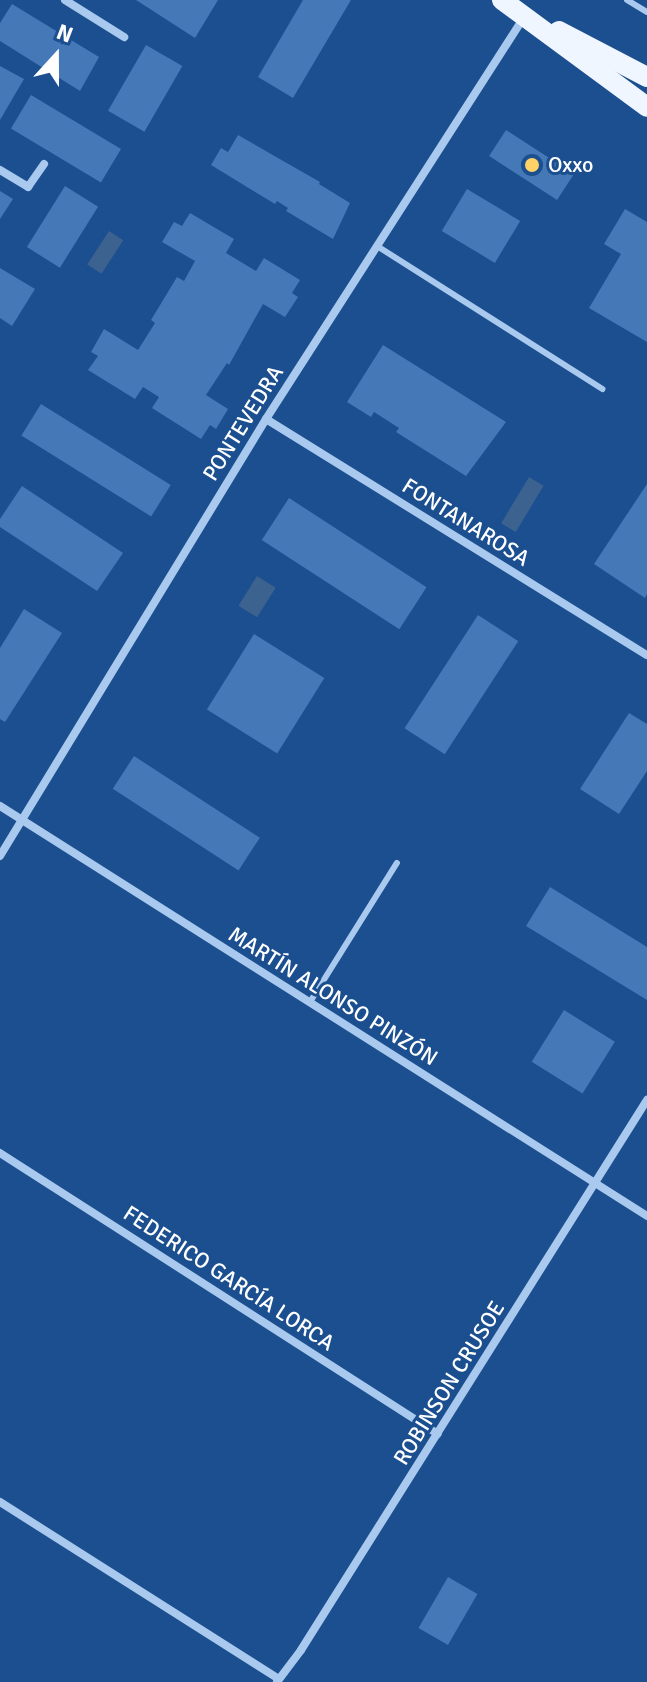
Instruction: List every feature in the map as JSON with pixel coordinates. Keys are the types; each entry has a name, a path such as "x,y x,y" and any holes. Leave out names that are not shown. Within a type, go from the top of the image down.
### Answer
{"main road":[{"path":"502,0 647,77"},
{"path":"526,15 647,107"}],"street":[{"path":"65,0 124,37"},
{"name":"PONTEVEDRA","path":"0,856 266,419 526,15"},
{"path":"0,170 28,187 44,164"},
{"name":"FONTANAROSA","path":"266,419 647,655"},
{"name":"MARTÍN ALONSO PINZÓN","path":"0,806 647,1216"},
{"name":"ROBINSON CRUSOE","path":"278,1680 438,1434 647,1100"},
{"name":"FEDERICO GARCÍA LORCA","path":"0,1153 438,1434"},
{"path":"0,1502 278,1680"}],"lane":[{"path":"627,0 647,12"},
{"path":"377,246 602,389"},
{"path":"310,1002 397,863"}],"water":[{"path":"109,231 123,240 101,274 87,265"},
{"path":"529,477 544,486 516,532 501,523"},
{"path":"257,576 276,588 257,617 238,606"}],"building":[{"path":"136,0 218,0 195,38"},
{"path":"303,0 351,0 293,98 258,77"},
{"path":"12,4 99,57 80,91 0,41 0,23"},
{"path":"146,45 182,66 144,132 108,111"},
{"path":"0,66 24,79 0,120"},
{"path":"31,95 121,149 101,183 11,128"},
{"name":"Oxxo","path":"506,130 574,174 557,200 489,156"},
{"path":"238,135 350,203 333,239 286,211 288,208 277,201 275,204 211,165 221,148 228,152"},
{"path":"65,186 98,207 60,268 27,247"},
{"path":"467,189 520,221 495,263 442,231"},
{"path":"0,191 13,199 0,219"},
{"path":"625,209 647,222 647,342 589,308 621,254 604,244"},
{"path":"190,213 234,239 226,253 256,271 264,258 300,280 292,293 298,297 285,317 263,304 229,365 227,363 206,395 228,409 216,429 210,425 201,439 152,408 159,397 143,387 135,399 88,370 98,356 91,352 104,329 138,350 155,323 151,320 177,277 184,281 195,261 162,242 174,222 182,226"},
{"path":"0,268 35,289 12,326 0,318"},
{"path":"383,345 506,422 466,476 396,432 399,428 374,412 371,417 347,402"},
{"path":"41,404 171,485 151,516 21,435"},
{"path":"647,484 647,594 645,598 594,564"},
{"path":"22,486 123,553 97,591 0,527 0,519"},
{"path":"289,498 427,587 399,629 262,540"},
{"path":"24,609 62,633 5,722 0,719 0,648"},
{"path":"478,615 518,641 445,754 404,728"},
{"path":"254,634 324,678 277,753 207,709"},
{"path":"629,713 647,724 647,771 619,814 580,789"},
{"path":"134,756 260,838 239,870 113,789"},
{"path":"550,887 647,947 647,1000 526,926"},
{"path":"564,1010 615,1042 583,1094 532,1062"},
{"path":"448,1577 477,1594 448,1645 418,1628"}],"place":[{"name":"Oxxo","path":"532,165"}]}
